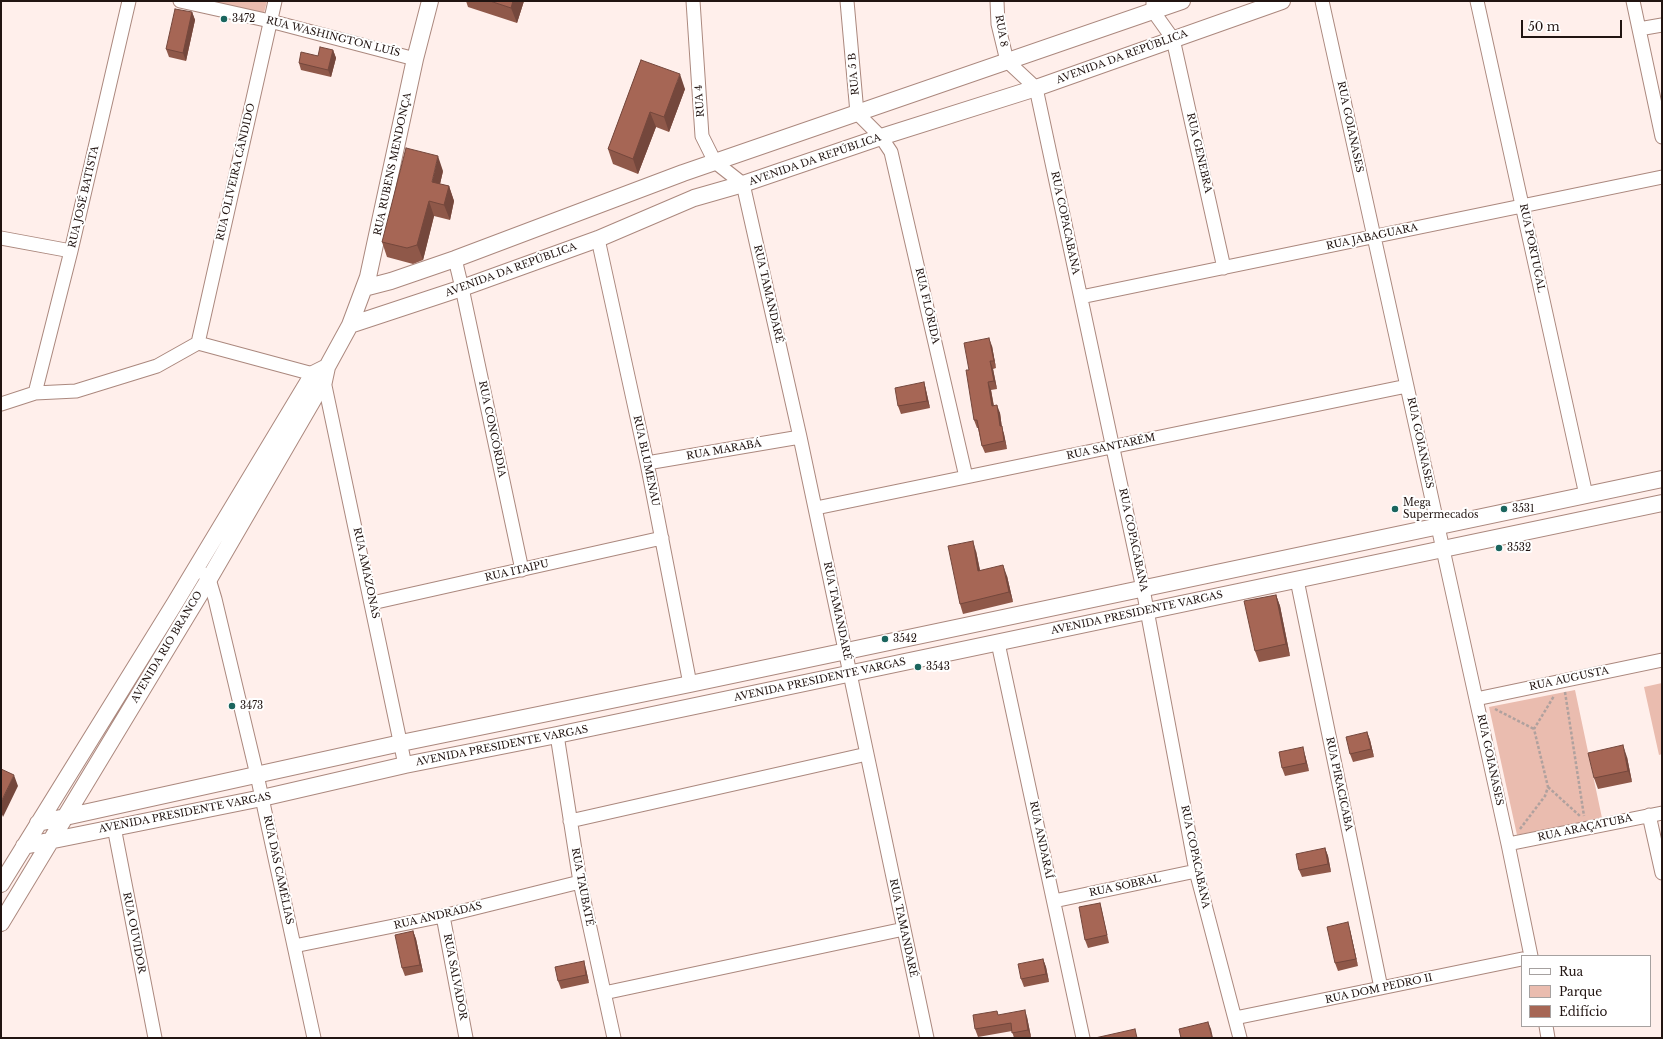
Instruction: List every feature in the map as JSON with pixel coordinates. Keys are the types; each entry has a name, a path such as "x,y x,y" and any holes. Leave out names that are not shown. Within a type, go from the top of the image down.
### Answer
{"street":[{"name":"RUA JOSÉ BATISTA","path":"35,393 71,251 129,1"},
{"name":"RUA WASHINGTON LUÍS","path":"180,1 270,21 416,59"},
{"name":"RUA OLIVEIRA CÂNDIDO","path":"198,344 275,1"},
{"name":"RUA RUBENS MENDONÇA","path":"350,325 368,277 430,1"},
{"name":"RUA 4","path":"693,1 702,136 715,162 743,184"},
{"name":"RUA 5 B","path":"847,1 857,113"},
{"name":"RUA 8","path":"997,1 998,24 1007,61"},
{"path":"364,288 391,281 455,259 715,162 1007,61 1153,6 1182,1"},
{"name":"AVENIDA DA REPÚBLICA","path":"350,325 462,288 598,239 694,198 743,184 881,137 1036,88 1282,1"},
{"name":"RUA GOIANASES","path":"1322,1 1508,844 1531,955"},
{"name":"RUA PORTUGAL","path":"1477,1 1586,495"},
{"path":"1633,1 1662,137"},
{"path":"1153,6 1173,39"},
{"path":"1639,29 1662,24"},
{"name":"RUA GENEBRA","path":"1173,39 1224,268"},
{"path":"1007,61 1036,88"},
{"name":"RUA COPACABANA","path":"1036,88 1148,611 1196,871 1240,1038"},
{"path":"857,113 881,137"},
{"name":"RUA FLÓRIDA","path":"881,137 891,152 966,477"},
{"name":"RUA JABAGUARA","path":"1081,298 1662,177"},
{"name":"RUA TAMANDARÉ","path":"743,184 816,508 927,1038"},
{"path":"1,238 71,251"},
{"name":"RUA BLUMENAU","path":"598,239 647,463 690,684"},
{"name":"RUA CONCÓRDIA","path":"455,259 522,570"},
{"name":"AVENIDA RIO BRANCO","path":"1,923 208,579 321,374 350,325"},
{"path":"1,404 35,393 76,391 83,389 157,366 198,344 321,374"},
{"name":"AVENIDA RIO BRANCO","path":"1,884 197,567 321,374"},
{"name":"RUA AMAZONAS","path":"321,374 372,603 405,766"},
{"name":"RUA SANTARÉM","path":"816,508 1407,386"},
{"name":"RUA MARABÁ","path":"647,463 800,437"},
{"name":"AVENIDA PRESIDENTE VARGAS","path":"38,824 401,743 690,684 1662,479"},
{"name":"AVENIDA PRESIDENTE VARGAS","path":"24,846 262,798 405,766 1662,503"},
{"name":"RUA ITAIPU","path":"372,603 662,538"},
{"name":"RUA DAS CAMÉLIAS","path":"197,567 208,579 217,606 257,775 314,1038"},
{"name":"RUA PIRACICABA","path":"1297,580 1381,988"},
{"name":"RUA ANDARAÍ","path":"998,643 1083,1038"},
{"name":"RUA AUGUSTA","path":"1476,699 1662,660"},
{"name":"RUA TAUBATÉ","path":"557,735 580,882 614,1038"},
{"path":"570,821 867,754"},
{"name":"RUA ARAÇATUBA","path":"1508,844 1662,813"},
{"path":"1649,815 1662,873"},
{"name":"RUA OUVIDOR","path":"114,827 155,1038"},
{"name":"RUA SOBRAL","path":"1054,901 1196,871"},
{"name":"RUA ANDRADAS","path":"294,946 443,916 580,882"},
{"name":"RUA SALVADOR","path":"443,916 466,1038"},
{"path":"604,993 904,929"},
{"name":"RUA DOM PEDRO II","path":"1235,1018 1521,959"},
{"path":"1546,1027 1548,1038"}],"path":[{"path":"1508,844 1545,796 1548,787 1534,729 1563,681"},
{"path":"1563,681 1586,828"},
{"path":"1476,699 1534,729"},
{"path":"1548,787 1580,814 1586,828"}],"green space":[{"path":"211,1 267,1 264,13"},
{"path":"1662,683 1662,754 1659,755 1644,687"},
{"path":"1575,690 1602,818 1517,835 1489,707"}],"building":[{"path":"490,1 513,1 511,8"},
{"path":"175,9 192,12 183,53 166,49"},
{"path":"320,47 333,50 328,70 299,63 301,52 318,56"},
{"path":"641,60 680,74 664,117 650,112 633,159 608,149"},
{"path":"406,148 438,156 432,182 449,186 444,205 429,201 417,245 407,248 382,242"},
{"path":"989,338 994,361 990,361 994,381 988,382 992,406 997,405 1004,441 982,446 977,420 974,420 966,370 969,370 964,343"},
{"path":"924,382 927,401 898,406 895,388"},
{"path":"973,541 978,571 1003,565 1009,592 960,604 948,546"},
{"path":"1276,595 1286,644 1255,651 1244,601"},
{"path":"1367,732 1371,749 1350,754 1346,737"},
{"path":"1623,745 1628,771 1594,778 1588,753"},
{"path":"1303,747 1306,763 1282,768 1279,752"},
{"path":"1,769 14,775 1,802"},
{"path":"1325,848 1328,864 1299,870 1296,854"},
{"path":"1100,903 1107,935 1085,940 1079,907"},
{"path":"1348,922 1356,959 1335,963 1327,927"},
{"path":"413,931 420,965 402,968 395,935"},
{"path":"1043,959 1046,974 1021,979 1018,964"},
{"path":"584,961 586,975 558,981 555,967"},
{"path":"1025,1010 1028,1030 1012,1033 1011,1023 975,1029 973,1015 997,1011 998,1015"},
{"path":"1208,1022 1212,1038 1181,1038 1179,1029"},
{"path":"1135,1029 1137,1038 1095,1038"}],"place":[{"name":"3472","path":"224,19"},
{"name":"Mega Supermecados","path":"1395,509"},
{"name":"3531","path":"1504,509"},
{"name":"3532","path":"1499,548"},
{"name":"3542","path":"885,639"},
{"name":"3543","path":"918,667"},
{"name":"3473","path":"232,706"}]}
